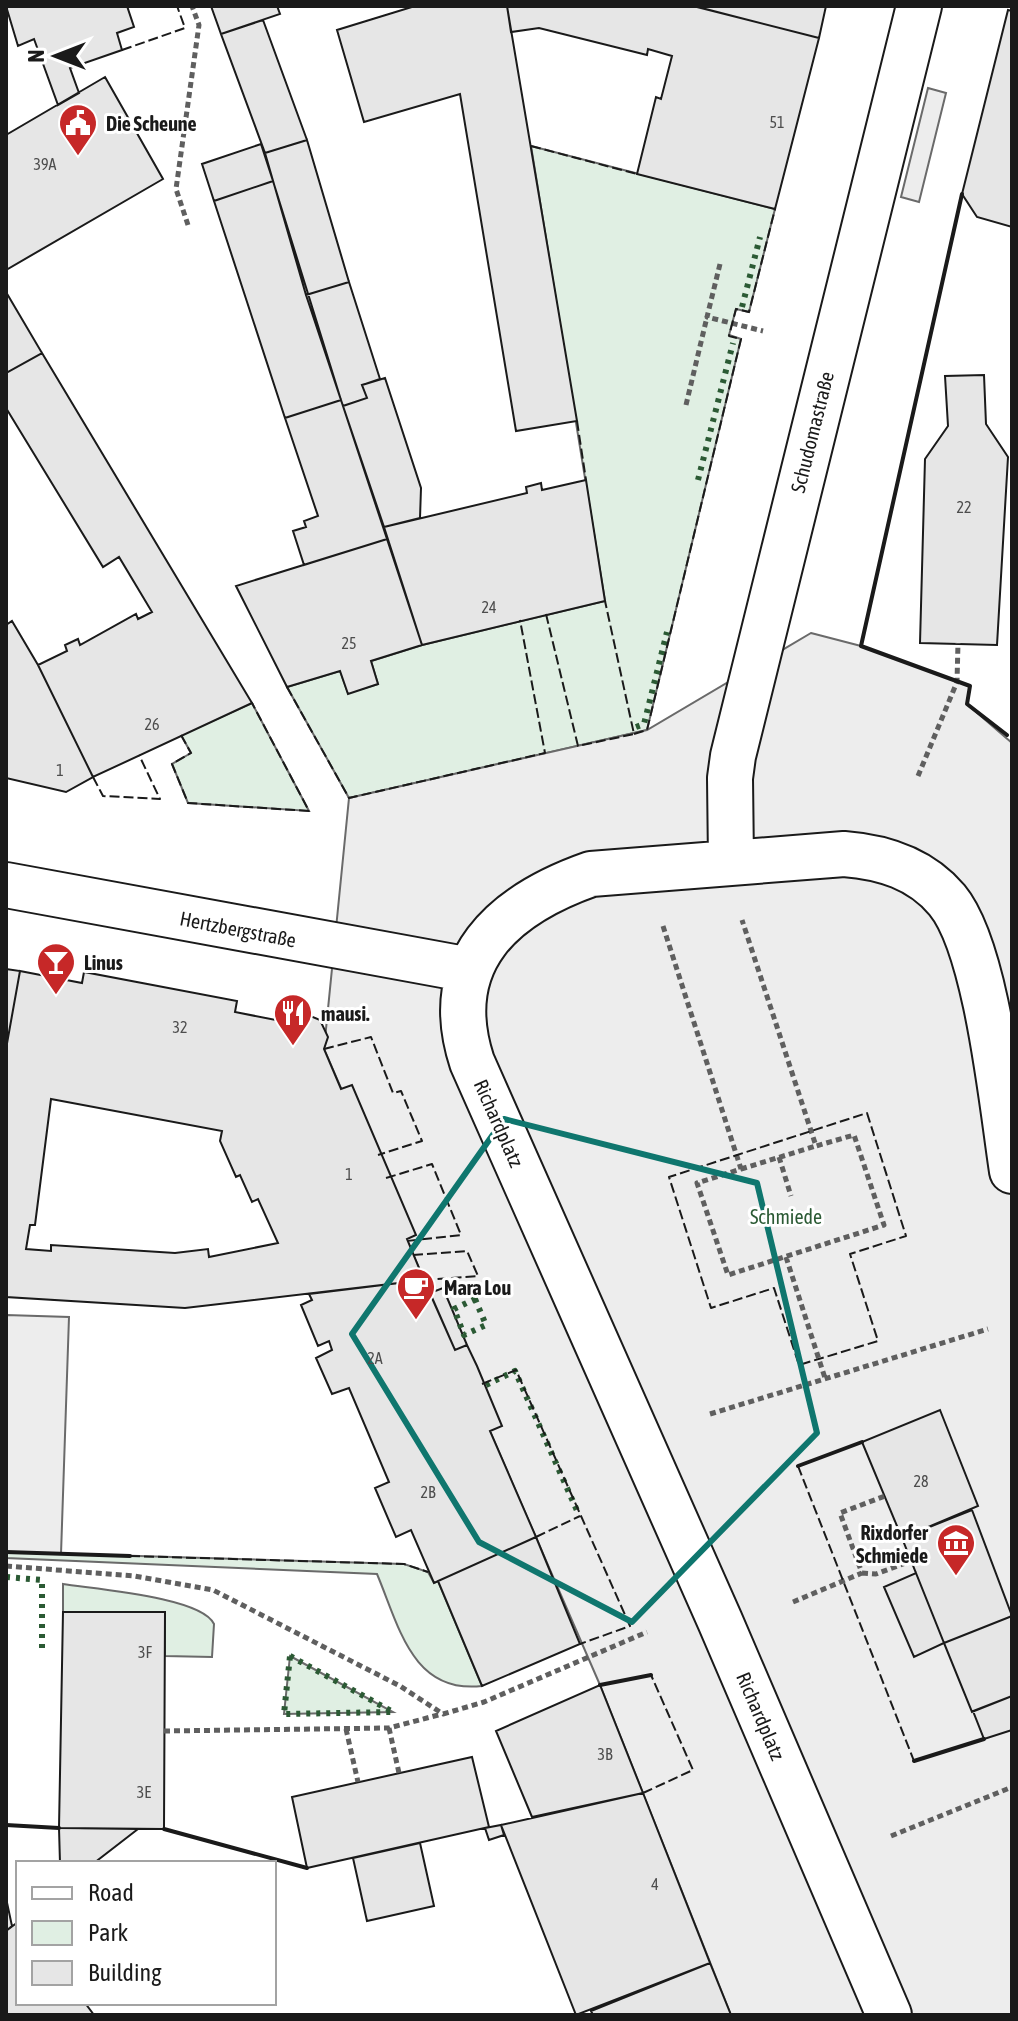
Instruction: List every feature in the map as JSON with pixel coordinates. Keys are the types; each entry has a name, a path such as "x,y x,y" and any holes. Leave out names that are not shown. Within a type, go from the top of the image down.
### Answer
{"street":[{"name":"Schudomastraße","path":"731,862 730,778 733,756 919,6"},
{"name":"Richardplatz","path":"889,2015 709,1595 472,1062 463,1035 462,1016 470,970 485,938 519,907 553,887 591,874 844,854 873,856 921,878 948,900 966,934 1003,1055 1012,1171"},
{"name":"Hertzbergstraße","path":"6,885 470,970"}],"path":[{"path":"188,225 176,189 199,25 192,6"},
{"path":"686,405 720,264"},
{"path":"707,317 763,331"},
{"path":"918,776 957,682 958,643"},
{"path":"742,919 816,1146"},
{"path":"663,924 741,1169"},
{"path":"854,1135 884,1225 728,1275 697,1183 816,1146 854,1135"},
{"path":"779,1157 791,1196"},
{"path":"786,1257 825,1378"},
{"path":"710,1414 988,1329"},
{"path":"862,1573 840,1513 885,1496"},
{"path":"793,1602 862,1573 876,1574 911,1561"},
{"path":"6,1566 134,1576 213,1590 400,1686 443,1714"},
{"path":"164,1731 389,1728 484,1702 647,1632"},
{"path":"389,1728 399,1773"},
{"path":"346,1729 358,1782"},
{"path":"891,1836 1012,1787"}],"highlighted area":[{"path":"504,1119 757,1183 817,1433 632,1622 479,1542 352,1334"}],"green space":[{"path":"531,146 775,209 749,312 736,309 729,335 741,339 647,730 349,798 287,687 340,671 348,693 378,684 371,661 422,645 605,601"},
{"path":"252,703 309,811 188,803 172,764 191,753 181,735"},
{"path":"6,1552 404,1564 428,1572 434,1583 438,1581 482,1686 458,1686 439,1679 424,1668 401,1634 377,1574 6,1558"},
{"path":"63,1584 146,1596 190,1607 214,1624 212,1657 165,1656 165,1612 63,1612"},
{"path":"290,1656 393,1712 284,1714"}],"shaded area":[{"path":"928,88 946,93 919,202 901,197"},
{"path":"811,633 861,646 970,686 967,704 1012,743 1012,2015 731,2015 600,1685 324,1049 349,798 647,730"},
{"path":"6,1315 69,1317 61,1554 6,1552"}],"building":[{"path":"6,6 127,6 134,27 117,33 122,50 70,68 79,93 58,105 34,39 18,46"},
{"path":"211,6 277,6 280,14 221,34"},
{"path":"415,6 507,6 577,421 516,431 460,94 364,122 337,30"},
{"path":"507,6 693,6 819,38 775,209 637,174 656,97 661,99 672,56 648,49 647,55 539,28 511,32"},
{"path":"694,6 826,6 819,38"},
{"path":"1008,10 1012,11 1012,227 977,217 962,194"},
{"path":"263,20 307,140 265,153 221,34"},
{"name":"Die Scheune","path":"105,77 163,179 6,270 6,135"},
{"path":"307,140 349,282 306,295 265,153"},
{"path":"261,144 273,181 214,201 202,164"},
{"path":"273,181 341,400 285,418 214,201"},
{"path":"349,282 380,379 362,385 367,398 343,406 306,295"},
{"path":"6,292 42,353 6,373"},
{"path":"42,353 252,703 93,777 38,665 67,651 65,645 78,639 80,645 136,614 138,619 152,612 119,557 103,567 6,408 6,373"},
{"path":"984,375 986,424 1008,457 997,645 920,643 925,459 948,426 945,376"},
{"path":"385,378 421,488 420,518 384,527 343,406 367,398 362,385"},
{"path":"341,400 387,539 304,565 293,531 306,527 304,521 318,516 285,418"},
{"path":"586,480 605,601 422,645 384,527 527,493 526,487 541,483 542,490"},
{"path":"387,539 422,645 371,661 378,684 348,694 340,671 287,687 236,586"},
{"path":"12,621 38,665 93,777 66,792 6,778 6,625"},
{"path":"6,969 20,971 6,1049"},
{"path":"20,971 82,983 84,972 237,1001 235,1012 291,1023 308,1015 320,1020 328,1037 324,1049 341,1089 352,1085 416,1235 407,1239 424,1280 185,1308 6,1297 6,1049","holes":["51,1099 222,1131 220,1141 236,1177 240,1175 252,1202 258,1199 278,1243 209,1257 208,1249 175,1253 51,1245 51,1251 26,1249 30,1225 35,1225"]},
{"path":"424,1280 455,1350 467,1345 477,1366 502,1426 490,1431 536,1537 434,1583 411,1530 396,1537 375,1488 389,1482 349,1388 332,1394 316,1358 332,1350 329,1341 318,1346 301,1305 312,1300 309,1294"},
{"path":"443,1288 467,1345 455,1350 430,1293"},
{"path":"940,1410 978,1506 902,1538 862,1442"},
{"path":"972,1510 1012,1616 944,1643 902,1538"},
{"path":"536,1537 580,1644 482,1686 438,1581"},
{"path":"916,1573 944,1643 914,1657 884,1587"},
{"path":"63,1612 165,1612 164,1829 59,1828"},
{"path":"1012,1616 1012,1696 972,1712 944,1643"},
{"path":"600,1685 643,1793 532,1817 496,1731"},
{"path":"1012,1696 1012,1730 984,1739 973,1711"},
{"path":"472,1757 489,1827 307,1868 292,1797"},
{"path":"643,1793 710,1963 576,2015 501,1825"},
{"path":"501,1825 504,1835 489,1840 485,1828"},
{"path":"59,1828 138,1829 97,1861 60,1861"},
{"path":"420,1843 434,1906 367,1921 353,1858"},
{"path":"6,1898 12,1926 6,1931"},
{"path":"16,1924 16,2005 86,2005 94,2015 6,2015 6,1931"},
{"path":"710,1963 731,2015 593,2015 591,2011"}],"hedge":[{"path":"742,307 760,237"},
{"path":"698,480 733,343"},
{"path":"636,727 644,724 667,632"},
{"path":"475,1299 486,1325 464,1335 454,1309 475,1299"},
{"path":"486,1385 515,1371 579,1515"},
{"path":"6,1577 42,1580 42,1648"},
{"path":"290,1656 393,1712 284,1714 290,1656"}],"fence":[{"path":"122,50 185,28 177,6"},
{"path":"531,146 637,174"},
{"path":"634,734 647,730 741,339 729,336 736,309 749,312 775,209"},
{"path":"577,421 586,480"},
{"path":"546,614 578,746 634,734 605,601"},
{"path":"287,687 349,798 545,753 520,620"},
{"path":"181,735 191,753 172,764 188,803 309,811 252,703"},
{"path":"93,777 103,796 160,799 139,755"},
{"path":"324,1049 371,1037 393,1093 401,1091 422,1141 378,1155"},
{"path":"867,1113 906,1236 850,1254 878,1341 799,1365 774,1288 711,1308 669,1177 867,1113"},
{"path":"386,1178 432,1164 461,1235 407,1241"},
{"path":"413,1255 467,1251 478,1276 424,1280"},
{"path":"482,1384 516,1370 630,1626 580,1644"},
{"path":"798,1466 914,1761"},
{"path":"536,1537 580,1516"},
{"path":"130,1556 404,1564 428,1572"},
{"path":"643,1793 693,1770 651,1675"}],"wall":[{"path":"962,194 861,646 970,686 967,704 1007,735"},
{"path":"798,1466 862,1442"},
{"path":"6,1552 130,1556"},
{"path":"600,1685 651,1675"},
{"path":"914,1761 984,1739"},
{"path":"6,1825 59,1828"},
{"path":"164,1829 307,1868"}],"place":[{"name":"Die Scheune","path":"78,157"},
{"name":"Linus","path":"56,996"},
{"name":"mausi.","path":"293,1047"},
{"name":"Mara Lou","path":"416,1321"},
{"name":"Rixdorfer Schmiede","path":"956,1577"}],"park label":[{"name":"Schmiede","path":"786,1216"}]}
